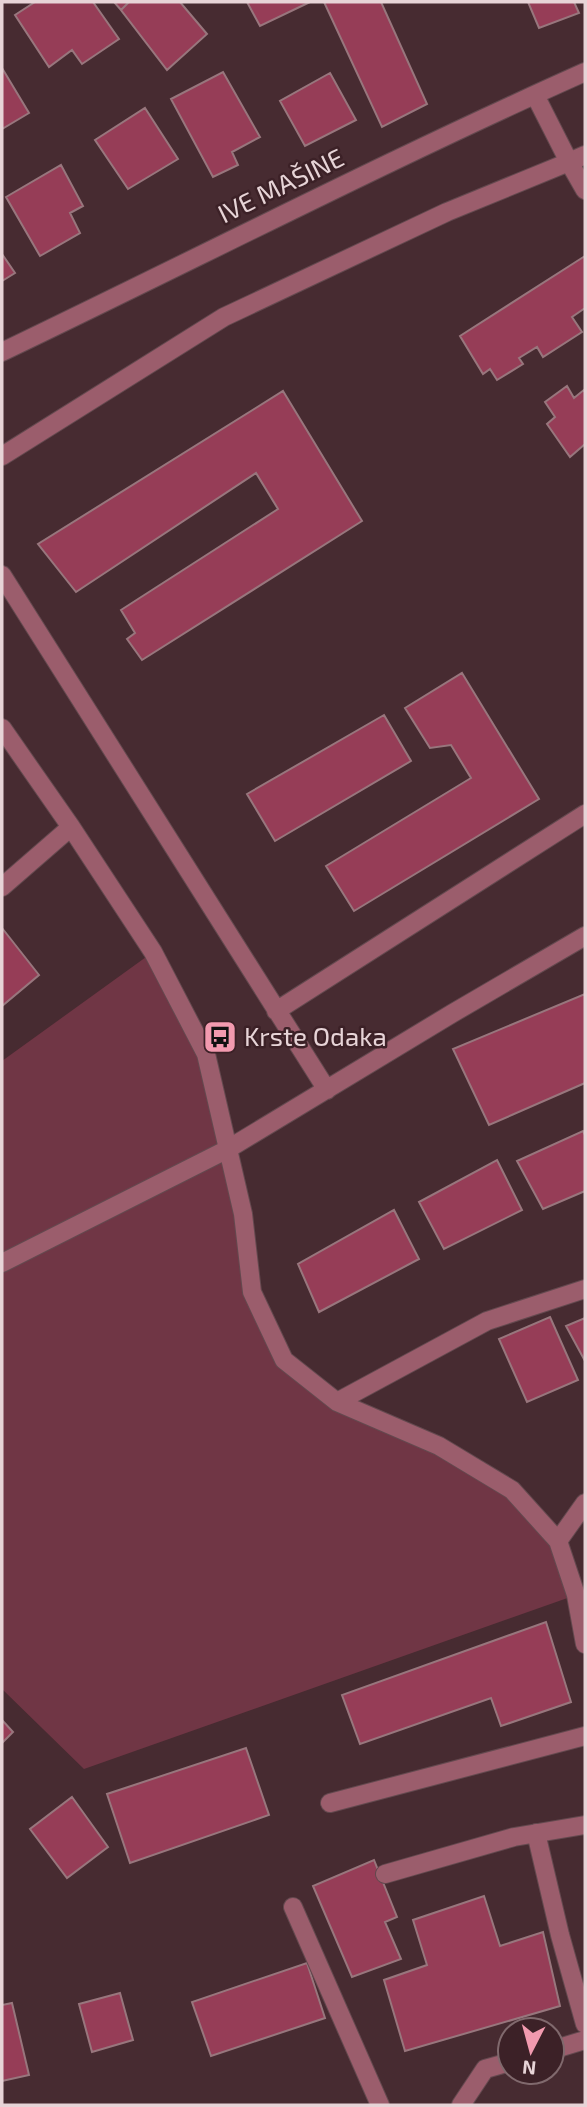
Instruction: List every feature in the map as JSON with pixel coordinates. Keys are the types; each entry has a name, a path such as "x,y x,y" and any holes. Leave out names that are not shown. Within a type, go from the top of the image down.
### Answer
{"street":[{"name":"IVE MAŠINE","path":"2,352 313,199 585,72"},
{"path":"535,95 577,158 585,190"},
{"path":"2,456 224,317 447,212 577,158"},
{"path":"2,575 327,1090"},
{"path":"2,728 153,952 206,1054 243,1214 251,1292 284,1360 337,1402 439,1447 512,1490 558,1541 576,1595 585,1644"},
{"path":"276,1011 585,814"},
{"path":"2,887 71,827"},
{"path":"2,1262 228,1149 585,936"},
{"path":"337,1402 487,1321 585,1289"},
{"path":"558,1541 585,1503"},
{"path":"330,1803 585,1736"},
{"path":"385,1874 514,1837 585,1825"},
{"path":"536,1833 585,2024"},
{"path":"293,1907 380,2105"},
{"path":"566,2046 585,2040"},
{"path":"461,2105 485,2069 496,2066"}],"shaded area":[{"path":"153,952 206,1054 252,1292 284,1360 337,1402 512,1490 558,1541 576,1595 84,1769 2,1689 2,1061"}],"building":[{"path":"35,2 93,2 119,39 82,64 72,50 49,67 15,15"},
{"path":"114,2 129,2 121,10"},
{"path":"129,2 180,2 207,34 167,70 121,10"},
{"path":"247,2 310,2 260,26"},
{"path":"324,2 381,2 427,104 382,127"},
{"path":"528,2 574,2 579,13 539,28"},
{"path":"2,68 29,113 2,129"},
{"path":"223,72 260,137 232,152 238,165 213,177 171,99"},
{"path":"330,73 356,120 305,146 280,101"},
{"path":"145,108 178,159 128,189 95,140"},
{"path":"61,165 83,206 70,213 80,233 40,256 6,197"},
{"path":"2,254 15,273 2,281"},
{"path":"585,256 585,308 572,317 582,332 543,357 537,347 519,358 523,364 497,380 490,369 483,374 460,336"},
{"path":"567,386 574,398 585,389 585,444 570,457 547,424 555,417 545,402"},
{"path":"283,391 362,521 142,660 127,639 135,633 121,610 278,509 256,473 76,592 38,544"},
{"path":"462,673 539,799 354,911 326,866 471,778 451,745 430,748 405,708"},
{"path":"384,715 411,761 275,841 247,794"},
{"path":"2,928 39,975 2,1006"},
{"path":"585,994 585,1083 489,1125 453,1049"},
{"path":"583,1131 585,1191 543,1209 517,1161"},
{"path":"497,1160 522,1210 444,1249 419,1202"},
{"path":"394,1210 419,1259 319,1312 298,1264"},
{"path":"550,1317 578,1380 527,1402 499,1339"},
{"path":"585,1318 585,1361 566,1326"},
{"path":"546,1622 571,1702 501,1726 491,1698 360,1744 342,1695"},
{"path":"2,1720 13,1732 2,1743"},
{"path":"246,1748 269,1815 130,1863 107,1794"},
{"path":"72,1797 108,1847 67,1878 30,1829"},
{"path":"374,1860 397,1917 385,1922 401,1959 352,1977 313,1886"},
{"path":"484,1896 500,1946 543,1932 560,2006 526,2016 496,2016 496,2025 405,2051 384,1980 427,1965 413,1920"},
{"path":"307,1963 325,2018 211,2056 192,2002"},
{"path":"120,1993 133,2040 92,2052 79,2004"},
{"path":"12,2003 29,2075 2,2081 2,2005"}],"place":[{"name":"Krste Odaka","path":"220,1037"}]}
